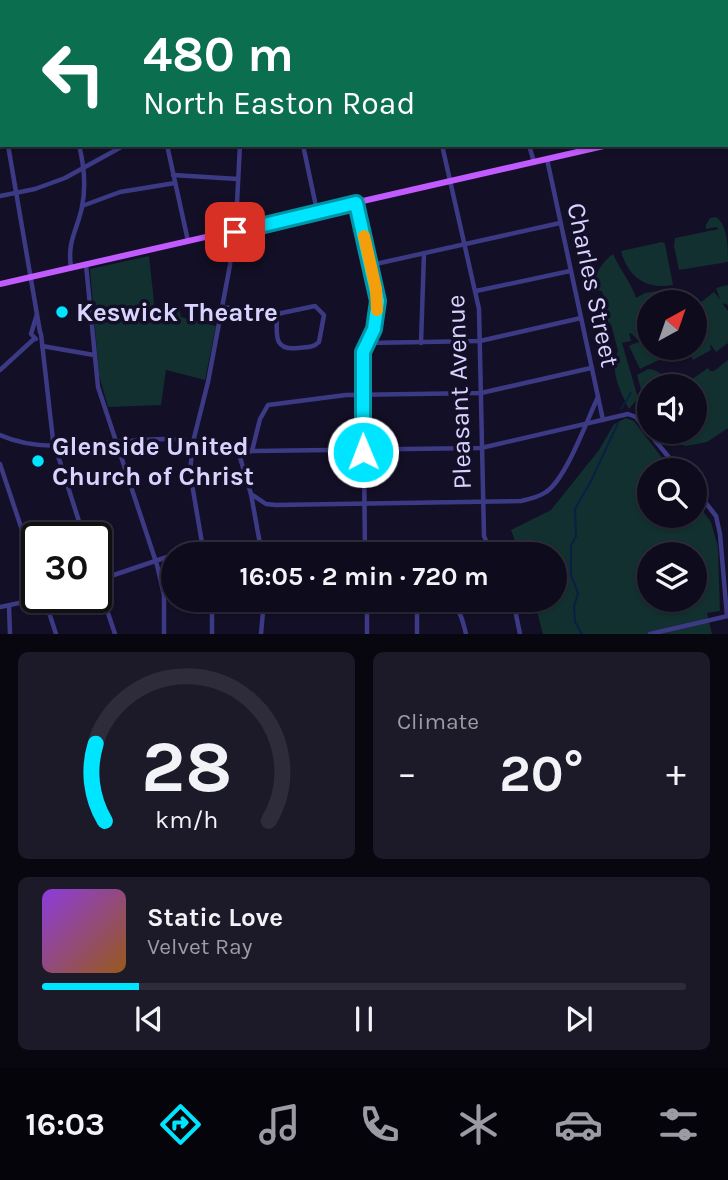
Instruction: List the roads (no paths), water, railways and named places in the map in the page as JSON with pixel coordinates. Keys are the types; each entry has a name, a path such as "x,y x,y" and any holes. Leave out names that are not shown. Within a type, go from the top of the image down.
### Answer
{"main road":[{"path":"0,284 235,232 593,147"}],"street":[{"path":"8,147 41,333 54,445 79,522"},
{"path":"71,268 69,245 82,206 83,168 79,147"},
{"path":"0,196 41,186 83,168 121,147"},
{"path":"167,147 188,242"},
{"path":"203,542 190,472 193,442 208,382 235,232 240,147"},
{"path":"303,147 317,211"},
{"name":"Pleasant Avenue","path":"442,147 479,309 481,448 484,536 487,542"},
{"path":"530,147 534,162"},
{"name":"Charles Street","path":"547,159 603,420"},
{"path":"173,176 238,179"},
{"path":"82,206 120,192 175,183"},
{"path":"356,203 378,301 374,329 363,352 365,542"},
{"path":"371,265 560,223"},
{"path":"421,343 424,253"},
{"path":"86,265 98,387 156,561 164,595 164,634"},
{"path":"476,291 570,271"},
{"path":"222,307 277,314 310,305 321,310 324,319 319,342 310,347 289,349 282,346 277,340 277,314"},
{"path":"33,336 37,312"},
{"path":"367,343 480,341 581,318"},
{"path":"0,370 33,336 36,329 41,333"},
{"path":"33,336 40,338 41,333"},
{"path":"33,336 42,346 94,355"},
{"path":"252,450 260,419 268,405 346,395 481,393 591,368"},
{"path":"251,494 260,501 276,505 521,501 548,491 561,476 598,397"},
{"path":"0,435 33,445 174,439 239,454 252,450 481,448 628,414 636,417 669,458"},
{"path":"239,454 251,494 260,542"},
{"path":"0,464 21,527"},
{"path":"650,634 727,616 720,534 716,516 707,504"},
{"path":"112,574 161,559"},
{"path":"0,607 21,603"},
{"path":"9,606 10,634"},
{"path":"212,634 213,612"},
{"path":"261,634 263,612"},
{"path":"367,612 367,634"},
{"path":"417,612 417,634"},
{"path":"460,612 466,634"},
{"path":"515,612 520,634"},
{"path":"50,613 56,634"},
{"path":"108,613 115,634"}],"waterway":[{"path":"621,409 631,393"},
{"path":"582,634 575,622 574,607 578,593 571,575 571,546 576,536 575,509 618,423"}],"place":[{"name":"Keswick Theatre","path":"62,312"},
{"name":"Glenside United Church of Christ","path":"38,461"}]}
